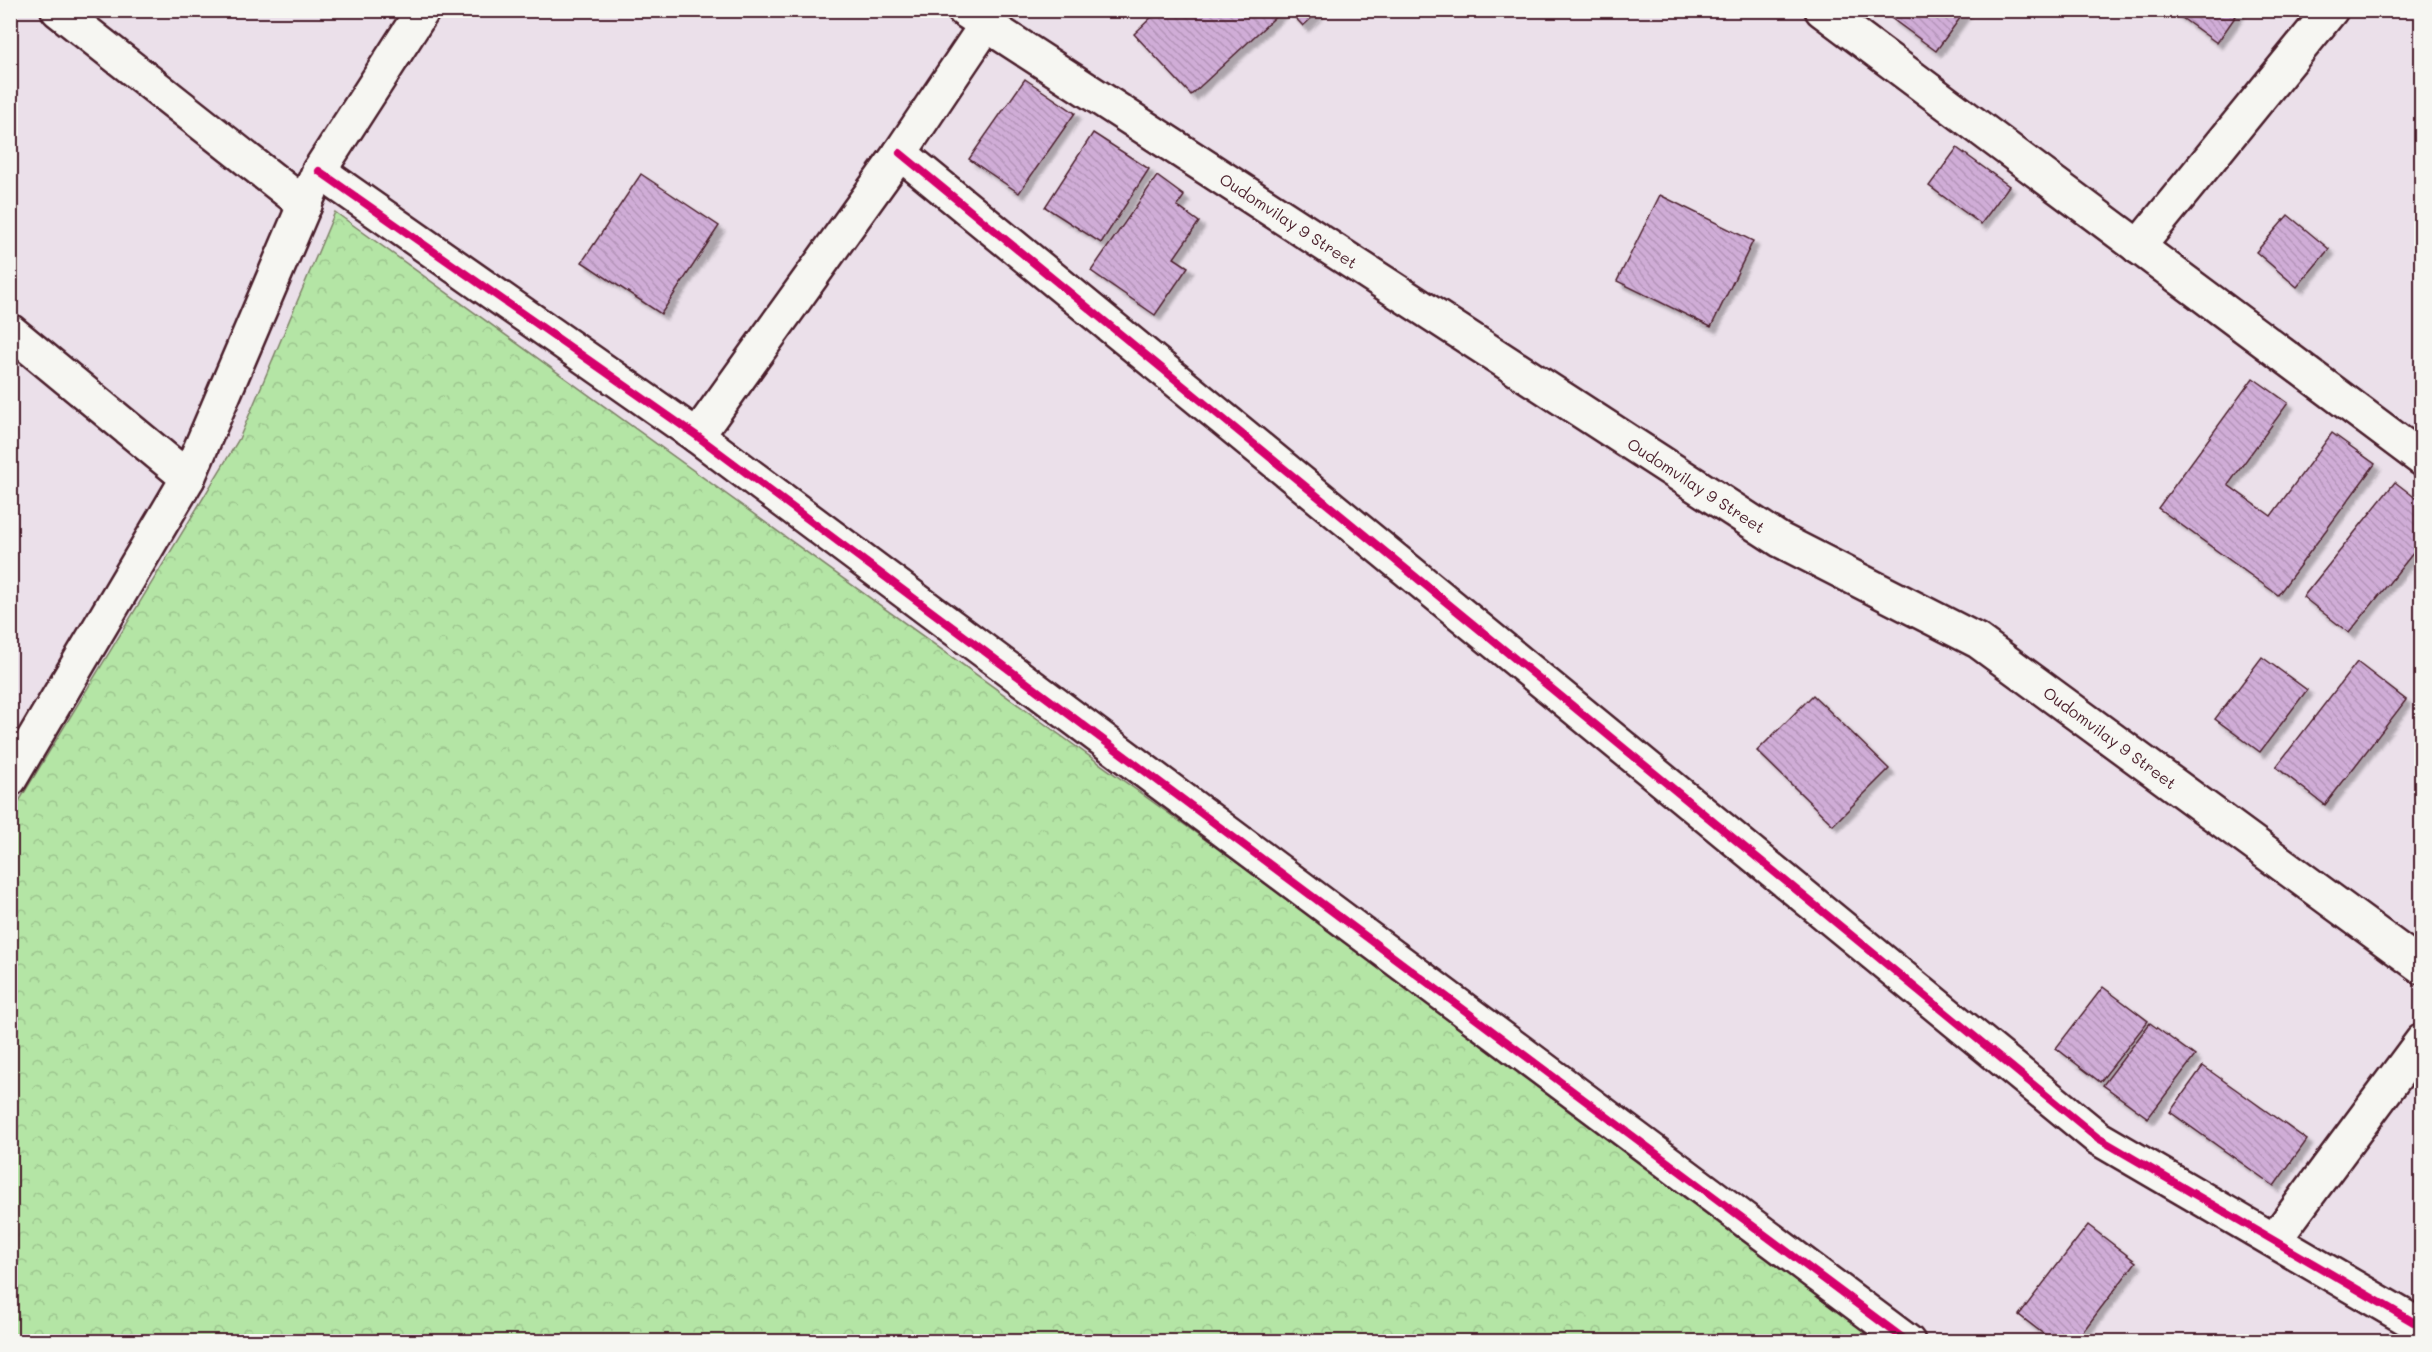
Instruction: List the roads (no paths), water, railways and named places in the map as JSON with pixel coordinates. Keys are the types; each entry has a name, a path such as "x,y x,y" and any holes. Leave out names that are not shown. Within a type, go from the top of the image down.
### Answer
{"street":[{"path":"58,10 305,205"},
{"path":"10,779 188,478 319,171 423,10"},
{"path":"2138,247 2331,10"},
{"path":"1844,17 2138,247 2419,452"},
{"path":"697,436 900,153 975,18"},
{"name":"Oudomvilay 9 Street","path":"975,18 1780,540 1978,641 2421,968"},
{"path":"900,153 2098,1138 2275,1239 2421,1327"},
{"path":"319,171 697,436 1908,1341"},
{"path":"10,331 188,478"},
{"path":"2275,1239 2421,1041"}]}
